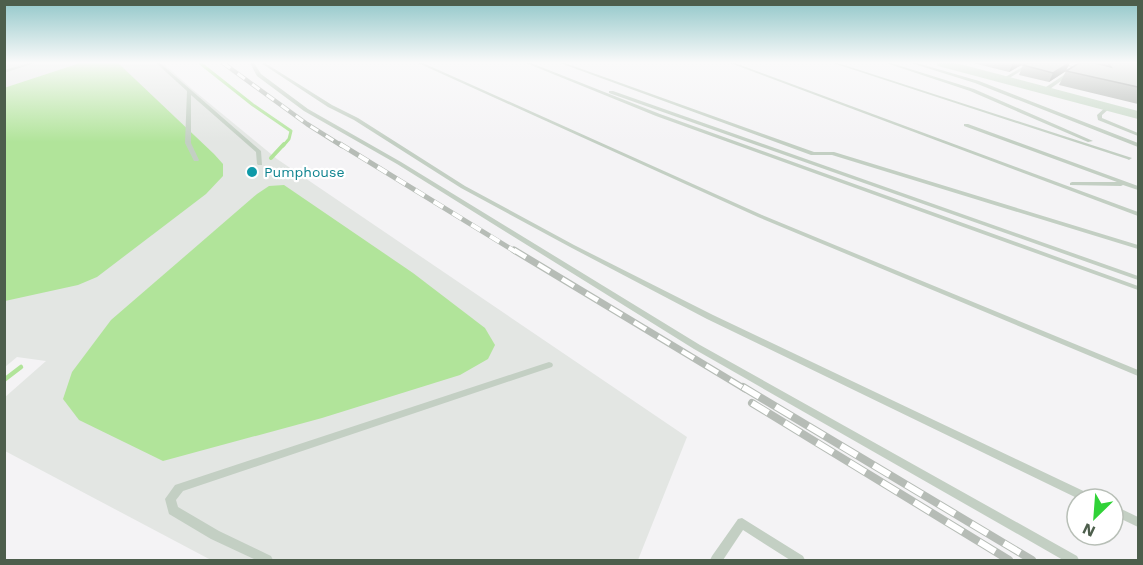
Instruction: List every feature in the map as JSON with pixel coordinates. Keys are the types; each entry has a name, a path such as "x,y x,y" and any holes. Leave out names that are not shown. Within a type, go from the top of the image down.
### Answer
{"main road":[{"path":"1045,90 1138,115"}],"lane":[{"path":"278,89 306,110 399,163 697,347 1073,561"},
{"path":"304,89 356,119 463,187 562,241 710,317 1065,487"},
{"path":"479,89 760,216 1138,373"},
{"path":"594,89 658,115 1138,288"},
{"path":"607,89 1138,279"},
{"path":"635,89 813,154 832,153 1138,246"},
{"path":"803,89 1138,214"},
{"path":"917,89 1129,158"},
{"path":"967,89 1138,162"},
{"path":"995,89 1137,146"},
{"path":"189,91 188,143 196,160"},
{"path":"189,91 259,152 261,164"},
{"path":"1108,107 1099,115 1100,119 1138,135"},
{"path":"966,125 1138,188"},
{"path":"1072,184 1128,184"},
{"path":"267,561 215,535 173,510 170,499 179,488 549,366"},
{"path":"716,561 742,524 799,561"}],"shaded area":[{"path":"4,89 146,89 223,164 223,176 206,194 97,277 78,285 5,301"},
{"path":"5,89 192,89 277,159 687,437 638,560 211,560 5,451 4,398 46,361 17,357 5,367"},
{"path":"284,185 413,273 485,328 495,345 488,359 460,375 322,418 163,461 79,420 63,399 72,372 111,320 257,194 269,186"}],"waterway":[{"path":"233,89 291,131 289,139 283,146"},
{"path":"271,158 284,144"},
{"path":"4,380 21,367"}],"railway":[{"path":"259,89 342,146"},
{"path":"340,144 516,252"},
{"path":"514,250 745,389"},
{"path":"743,387 1032,560"},
{"path":"752,403 1009,560"}],"place":[{"name":"Pumphouse","path":"252,172"}]}
